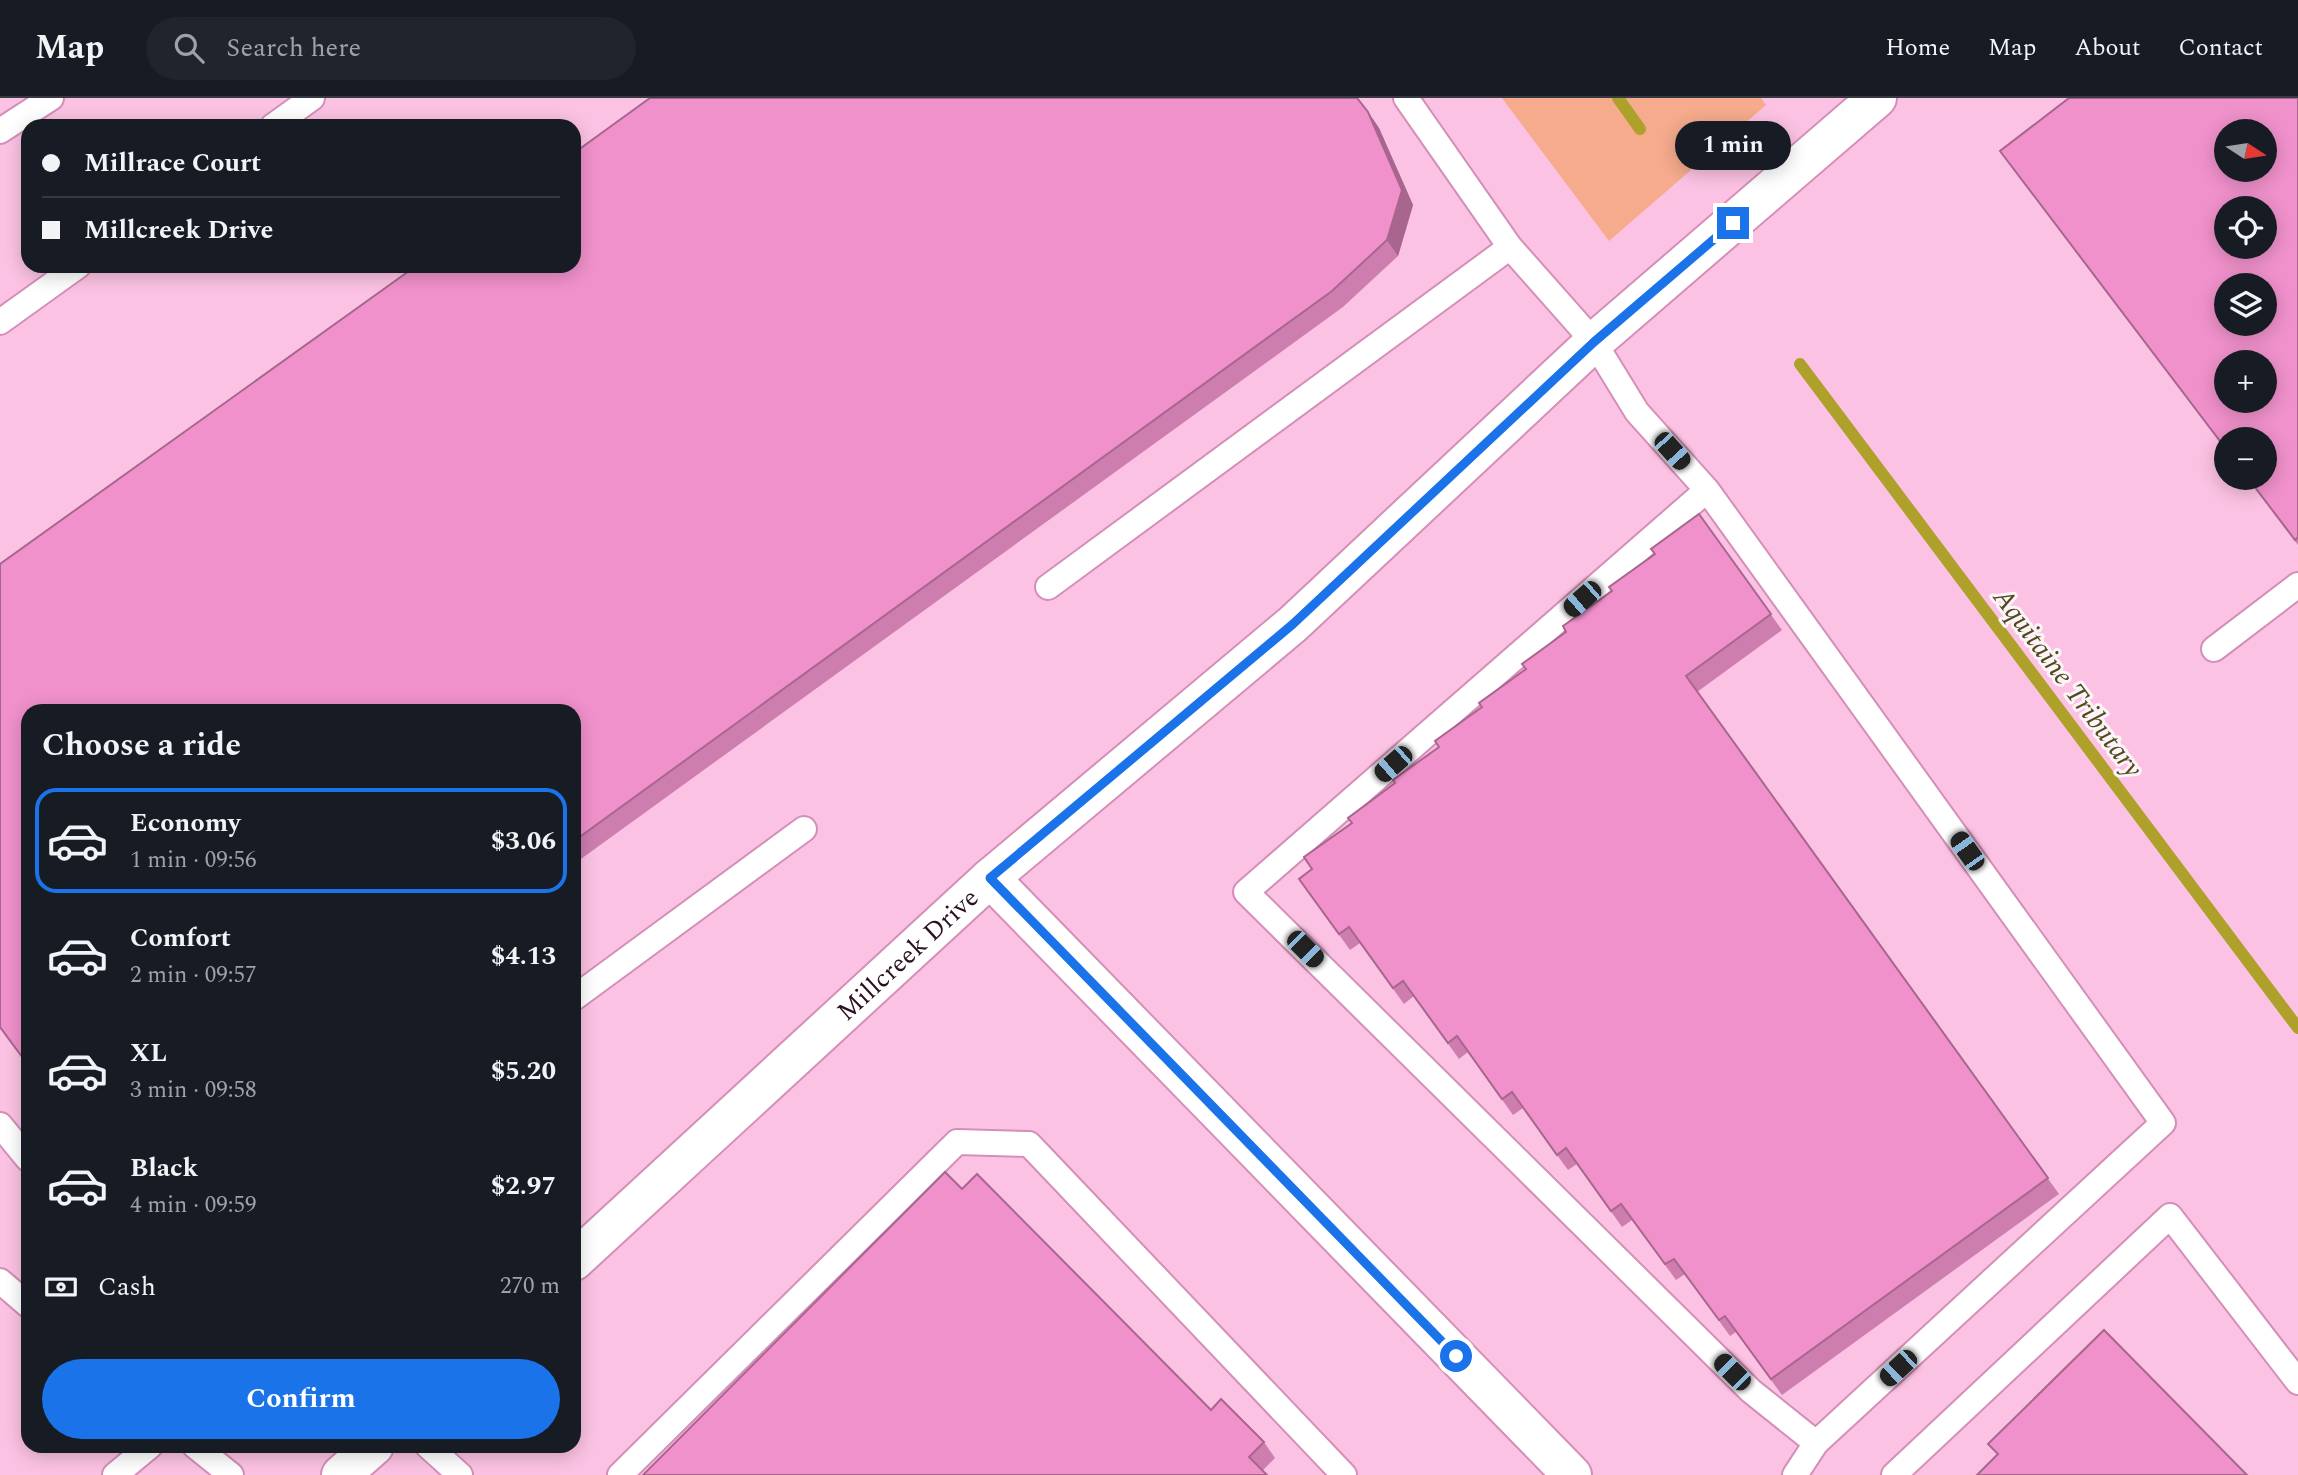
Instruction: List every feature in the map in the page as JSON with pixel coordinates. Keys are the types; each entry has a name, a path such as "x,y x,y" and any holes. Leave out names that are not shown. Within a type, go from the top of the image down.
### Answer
{"street":[{"name":"Millcreek Drive","path":"581,1255 990,878 1293,624 1594,342 1877,98"},
{"path":"990,878 1572,1475"},
{"path":"341,1475 366,1453"}],"lane":[{"path":"0,131 51,98"},
{"path":"283,119 312,98"},
{"path":"1406,98 1510,247 1594,342 1637,412 1707,490 2163,1123 1816,1443 1795,1475"},
{"path":"1048,587 1510,247"},
{"path":"0,322 68,273"},
{"path":"1707,490 1246,892 1751,1391 1816,1443"},
{"path":"2214,649 2298,586"},
{"path":"581,993 804,829"},
{"path":"0,1125 21,1150"},
{"path":"620,1475 957,1142 1029,1144 1344,1475"},
{"path":"1894,1475 2170,1216 2298,1382"},
{"path":"0,1281 21,1299"},
{"path":"115,1475 142,1453"},
{"path":"204,1453 231,1475"},
{"path":"436,1453 460,1475"}],"shaded area":[{"path":"1502,98 1761,98 1766,105 1609,241"}],"building":[{"path":"650,98 1357,98 1368,112 1402,190 1387,240 1332,291 581,836 581,704 21,704 21,1056 0,1027 0,564 406,273 581,273 581,148"},
{"path":"2069,98 2298,98 2298,537 2295,540 2257,490 2277,490 2277,427 2214,427 2214,433 2000,151"},
{"path":"1699,514 1771,614 1686,676 2048,1178 1771,1379 1725,1316 1719,1320 1674,1259 1665,1264 1621,1204 1611,1211 1566,1148 1557,1155 1512,1092 1502,1099 1457,1036 1448,1043 1403,981 1393,988 1349,927 1339,934 1299,879 1312,869 1304,857 1352,823 1348,818 1395,783 1393,780 1439,747 1435,741 1482,707 1479,703 1526,669 1522,664 1566,632 1563,626 1612,591 1609,587 1655,554 1651,549"},
{"path":"945,1172 962,1189 977,1174 1211,1410 1221,1399 1264,1442 1249,1457 1267,1475 643,1475"},
{"path":"2104,1330 2247,1475 1977,1475 1998,1454 1988,1444"}],"waterway":[{"name":"Aquitaine Tributary","path":"1618,98 1640,129"},
{"name":"Aquitaine Tributary","path":"1800,364 2298,1028"}],"route":[{"path":"1456,1356 990,878 1047,827 1293,624 1594,342 1733,223"}]}
